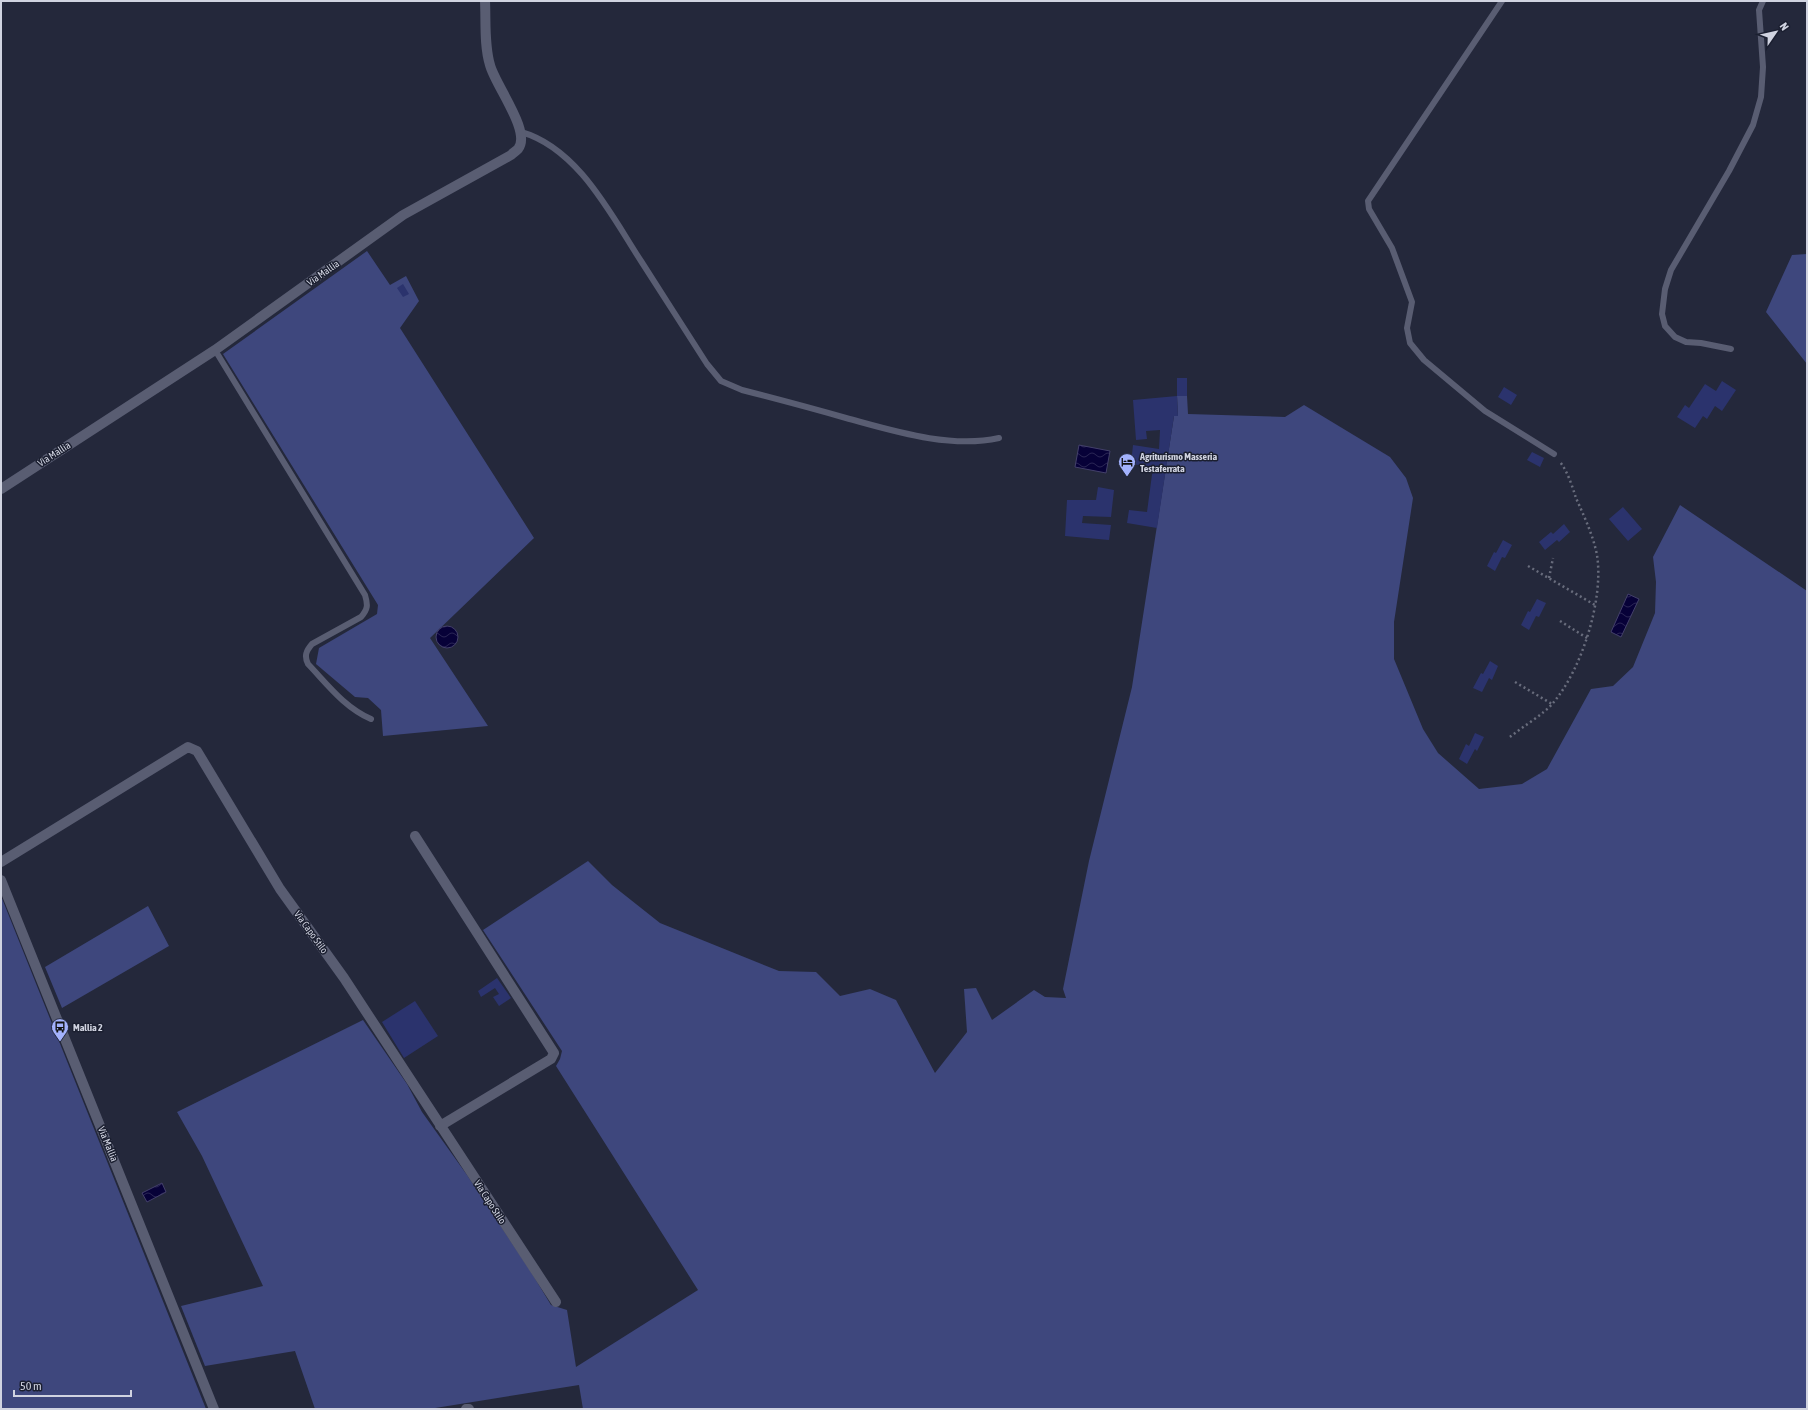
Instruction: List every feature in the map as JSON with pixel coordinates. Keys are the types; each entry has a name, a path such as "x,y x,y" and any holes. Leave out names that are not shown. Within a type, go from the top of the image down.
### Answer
{"street":[{"path":"485,1 490,65 500,90 517,119 521,132"},
{"name":"Via Mallia","path":"1,489 215,350 403,215 511,155 518,149 521,143 521,132"},
{"name":"Via Capo Stilo","path":"1,862 188,747 197,751 280,889 344,978 556,1302"},
{"path":"415,836 554,1053 551,1059 440,1126"},
{"name":"Via Mallia","path":"1,880 214,1409"}],"lane":[{"path":"1502,1 1368,201 1369,210 1392,248 1412,302 1407,328 1410,343 1424,360 1485,411 1554,454"},
{"path":"1731,349 1701,343 1686,342 1675,337 1664,326 1662,314 1664,289 1671,270 1729,171 1753,125 1761,97 1763,67 1759,10 1763,1"},
{"path":"521,132 533,136 551,146 590,183 707,364 721,381 742,390 900,432 966,442 984,442 999,438"},
{"path":"215,350 365,595 368,604 367,611 361,617 312,644 307,650 305,658 308,664 344,703 356,712 371,719"}],"path":[{"path":"1510,737 1552,704 1576,666 1586,638 1595,605 1597,556 1593,536 1563,465 1554,454"},
{"path":"1549,578 1553,558"},
{"path":"1528,566 1595,605"},
{"path":"1560,622 1586,638"},
{"path":"1515,682 1552,704"}],"shaded area":[{"path":"367,251 390,285 406,276 419,301 400,328 534,538 430,638 488,726 383,736 381,710 368,698 355,697 316,664 319,648 377,614 378,605 223,354"},
{"path":"1807,254 1807,364 1766,312 1792,255"},
{"path":"1177,396 1187,396 1188,414 1285,417 1304,405 1390,457 1406,478 1413,498 1394,622 1394,659 1423,729 1438,753 1479,789 1522,784 1547,769 1591,689 1613,686 1633,667 1655,613 1656,582 1653,557 1680,505 1807,591 1807,1409 583,1409 579,1385 429,1409 315,1409 295,1351 205,1366 181,1306 263,1286 202,1156 177,1112 363,1020 407,1084 422,1112 467,1175 551,1305 567,1310 576,1367 698,1290 556,1066 562,1051 483,930 588,861 612,885 660,923 779,971 816,972 840,996 870,989 896,1000 935,1073 967,1032 964,989 976,988 992,1020 1034,990 1045,997 1066,998 1063,989 1089,861 1132,687 1174,416 1178,416"},
{"path":"1,896 206,1409 1,1409"},
{"path":"148,906 169,946 62,1008 45,967"}],"water":[{"path":"1079,445 1110,451 1106,473 1075,467"},
{"path":"1628,594 1639,599 1621,637 1611,632"},
{"path":"443,626 451,626 458,633 458,641 451,648 443,648 436,641 436,633"},
{"path":"162,1183 166,1192 147,1202 142,1193"}],"building":[{"path":"403,284 409,294 403,297 397,288"},
{"path":"1177,378 1187,378 1187,396 1177,396"},
{"path":"1722,381 1736,390 1722,411 1715,406 1707,419 1703,416 1695,428 1677,417 1685,405 1689,408 1705,384 1716,391"},
{"path":"1504,387 1517,395 1511,405 1498,397"},
{"path":"1177,396 1178,416 1174,416 1157,528 1127,523 1129,510 1147,512 1153,467 1131,464 1133,445 1159,449 1160,430 1146,431 1147,439 1136,440 1133,400"},
{"path":"1532,452 1544,458 1540,467 1527,460"},
{"path":"1098,487 1114,490 1111,517 1083,516 1082,523 1111,525 1109,540 1065,536 1067,500 1096,500"},
{"path":"1623,507 1642,529 1628,541 1609,519"},
{"path":"1564,524 1570,532 1559,542 1557,540 1545,550 1539,542 1551,532 1553,534"},
{"path":"1503,540 1512,545 1505,558 1502,557 1495,571 1487,566 1494,552 1496,553"},
{"path":"1537,599 1546,603 1539,617 1536,616 1529,630 1521,625 1528,611 1530,612"},
{"path":"1490,661 1498,666 1492,680 1489,678 1482,692 1473,688 1481,673 1483,674"},
{"path":"1475,733 1484,737 1477,751 1475,749 1467,764 1459,759 1466,744 1469,746"},
{"path":"497,978 511,998 499,1006 493,997 499,994 495,988 481,997 478,991"},
{"path":"415,1001 438,1036 404,1058 382,1022"}],"place":[{"name":"Agriturismo Masseria Testaferrata","path":"1127,477"},
{"name":"Mallia 2","path":"60,1042"}]}
